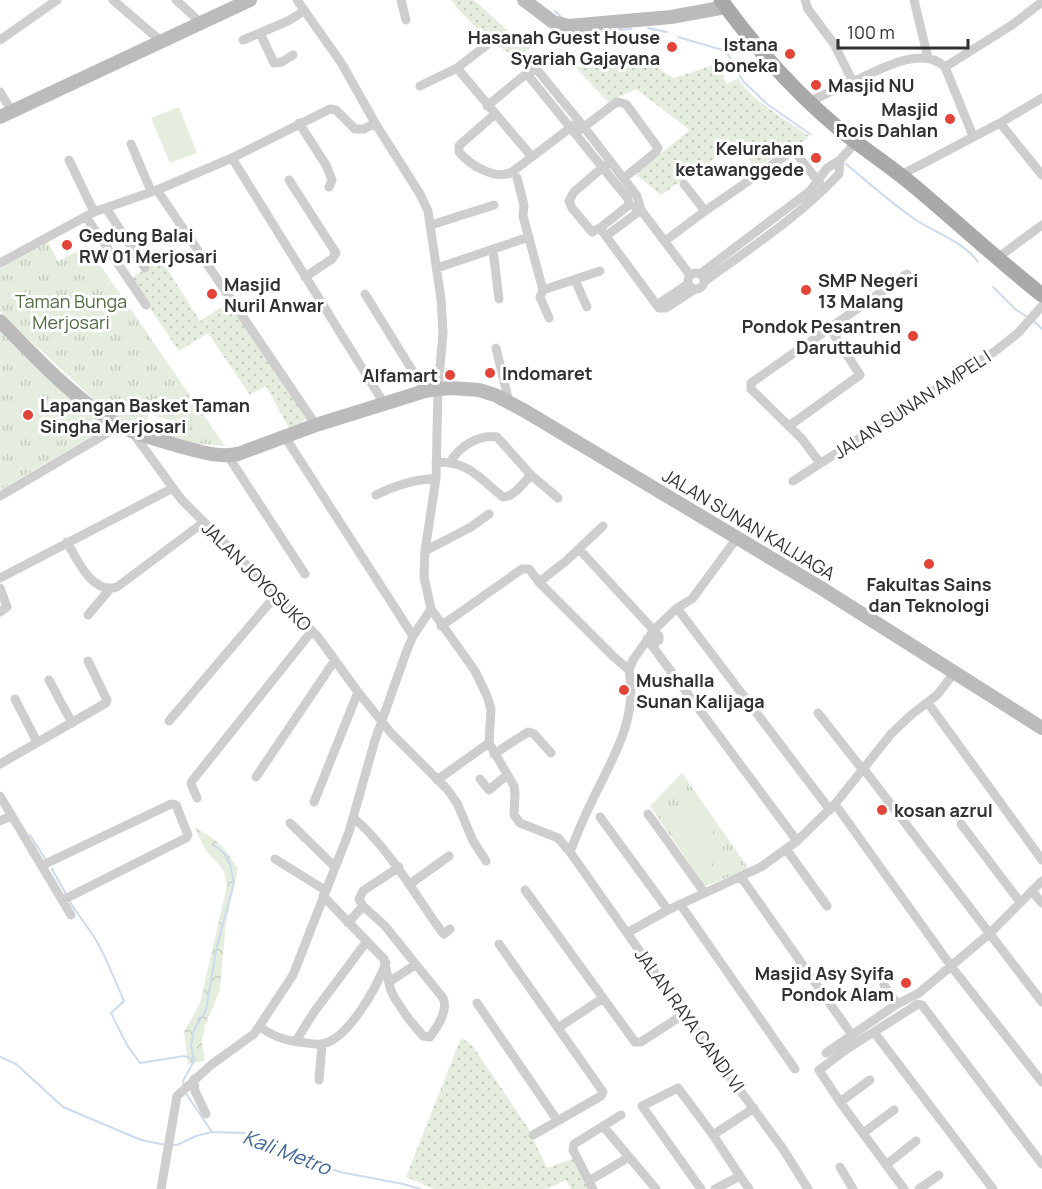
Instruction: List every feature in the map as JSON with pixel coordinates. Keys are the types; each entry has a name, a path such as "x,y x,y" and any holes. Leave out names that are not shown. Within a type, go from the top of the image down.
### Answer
{"main road":[{"path":"7,115 250,0"},
{"path":"524,0 553,22 568,26 671,17 723,4 771,63 810,102 856,142 901,175 996,259 1042,296"},
{"path":"0,321 78,397 126,428 209,454 228,456"},
{"name":"JALAN SUNAN KALIJAGA","path":"228,456 316,425 431,390 451,388 479,390 509,402 821,588 1042,728"}],"street":[{"path":"0,40 45,4 57,0"},
{"path":"113,0 162,42"},
{"path":"176,0 201,23"},
{"path":"297,0 333,48 428,211 437,268 443,333 431,390 436,478 425,551 424,577 431,609 466,658 487,696 490,709 489,743 507,776 489,790 480,779"},
{"path":"401,0 406,20"},
{"path":"805,0 808,9 834,44 853,82"},
{"path":"914,0 928,58"},
{"path":"945,67 1012,25 1042,2"},
{"path":"243,40 288,21 304,11"},
{"path":"260,33 274,63 282,62 293,55"},
{"path":"420,86 457,68 488,45"},
{"path":"810,102 891,64 915,58 928,58 939,61 945,67 973,136"},
{"path":"457,68 494,115 532,157"},
{"path":"487,106 527,74 578,127 610,169 628,199 628,205 603,232"},
{"path":"0,92 7,115"},
{"path":"901,175 1000,123 1042,98"},
{"path":"494,115 459,146 459,152 490,174 506,176 614,104 623,103 658,148 624,178"},
{"path":"0,263 90,214 232,158 299,123 333,109 355,129 364,129 375,123"},
{"path":"299,123 326,165 332,180 329,187"},
{"path":"1000,123 1042,175"},
{"path":"760,235 810,191 828,168 840,160 856,142"},
{"path":"131,144 154,190 316,425"},
{"path":"665,241 789,153 796,153 824,189"},
{"path":"232,158 385,405"},
{"path":"69,160 90,214 146,305"},
{"path":"603,232 663,310 695,281 824,189 839,174 840,160"},
{"path":"610,169 624,178 637,196 641,210 695,281"},
{"path":"610,169 574,192 569,201 572,208 589,230 595,232 603,232 641,210"},
{"path":"517,178 524,205 523,216 543,290 540,297 549,318"},
{"path":"289,180 336,253 332,259 305,277"},
{"path":"684,184 705,211"},
{"path":"431,225 494,205"},
{"path":"628,205 641,210"},
{"path":"106,208 145,268"},
{"path":"996,259 1042,225"},
{"path":"437,268 529,237"},
{"path":"493,250 499,299"},
{"path":"543,290 600,271"},
{"path":"820,463 802,439 751,389 751,383 907,274"},
{"path":"575,280 587,307"},
{"path":"365,294 431,390"},
{"name":"JALAN SUNAN AMPEL I","path":"793,481 994,352 1018,333 1042,306"},
{"path":"789,426 859,376 829,327"},
{"path":"496,348 509,402"},
{"path":"0,496 126,428"},
{"name":"JALAN JOYOSUKO","path":"126,428 173,488 204,522 318,637 382,721 409,753 453,797 472,841 486,861"},
{"path":"451,461 455,454 469,444 480,438 492,436 501,440 531,475 558,498"},
{"path":"285,437 413,636"},
{"path":"228,456 305,574"},
{"path":"436,462 451,461 468,468 503,497 513,494 531,475"},
{"path":"375,495 401,483 436,478"},
{"path":"0,578 173,488"},
{"path":"425,551 471,527 489,514"},
{"path":"67,542 86,572 99,585 110,589 117,588 204,522"},
{"path":"539,582 603,526"},
{"path":"429,532 453,536"},
{"path":"654,630 677,608 692,599 737,538"},
{"path":"570,852 622,738 631,700 629,670 633,660 650,643 659,640 654,630 579,549"},
{"path":"441,626 522,569 529,569 539,582 629,670"},
{"path":"0,588 7,607 0,612"},
{"path":"88,615 110,589"},
{"path":"169,722 277,594"},
{"path":"677,608 835,808 951,966 1042,1082"},
{"path":"161,1189 176,1100 179,1095 211,1065 245,1041 260,1027 293,975 354,818 382,721 413,636 431,609"},
{"path":"197,798 191,784 192,781 312,631"},
{"path":"650,643 797,840"},
{"path":"256,777 335,660"},
{"path":"1,762 107,702 88,661"},
{"path":"627,933 668,910 682,908 704,892 761,867 786,849 835,808 891,734 911,715 929,705 955,672"},
{"path":"49,680 72,723"},
{"path":"314,802 358,692"},
{"path":"15,699 37,742"},
{"path":"929,705 1042,860"},
{"path":"818,713 1042,1002"},
{"path":"494,754 528,732 534,734 550,753"},
{"path":"437,780 489,743"},
{"name":"JALAN RAYA CANDI VI","path":"507,776 514,786 516,820 551,834 570,852 684,1014 754,1108 808,1189"},
{"path":"0,795 11,816 44,865 71,915"},
{"path":"44,865 171,804 176,805 188,835 186,838 63,900"},
{"path":"648,814 704,892"},
{"path":"0,821 11,816"},
{"path":"600,816 668,910"},
{"path":"354,818 377,840 399,867 417,899 442,932 444,934 450,929"},
{"path":"290,823 335,867"},
{"path":"961,824 1020,902"},
{"path":"786,849 827,906"},
{"path":"410,884 449,856"},
{"path":"275,859 324,893 348,923 367,941 386,963 394,997 423,1036 430,1037 442,1017 446,1003 392,934 363,906 359,899 363,891 399,867"},
{"path":"741,877 852,1035"},
{"path":"826,1053 897,1004 919,993 989,934 1042,881"},
{"path":"525,890 636,1043 684,1014"},
{"path":"1032,891 1042,903"},
{"path":"348,923 363,906"},
{"path":"682,908 795,1069"},
{"path":"296,1041 367,941"},
{"path":"499,944 603,1092 601,1096 533,1134"},
{"path":"260,1027 277,1038 322,1044 342,1035 377,982 386,963"},
{"path":"389,982 415,965"},
{"path":"884,985 897,1004"},
{"path":"558,1028 603,998"},
{"path":"477,1003 557,1120"},
{"path":"904,1189 819,1070 918,1004 922,1005 1042,1164"},
{"path":"874,1032 993,1189"},
{"path":"319,1080 322,1044"},
{"path":"840,1102 870,1080"},
{"path":"192,1081 206,1114"},
{"path":"701,1189 642,1106 678,1088 749,1189"},
{"path":"713,1136 754,1108"},
{"path":"863,1133 894,1110"},
{"path":"621,1115 574,1144 573,1149 591,1185 624,1160"},
{"path":"603,1126 656,1189"},
{"path":"886,1165 916,1142"},
{"path":"840,1167 853,1189"},
{"path":"918,1189 939,1174"},
{"path":"715,1189 740,1176"}],"green space":[{"path":"450,0 474,0 524,45 538,30 549,40 531,47 519,59 487,39"},
{"path":"578,63 578,67 652,65 674,78 717,64 727,84 738,78 759,101 809,136 795,150 790,145 756,169 737,143 661,195 635,174 690,130 636,89 608,102 572,64"},
{"path":"179,107 197,153 170,163 151,118"},
{"name":"Taman Bunga Merjosari","path":"48,242 58,261 87,246 225,446 190,443 170,438 174,421 149,414 143,430 109,413 0,311 0,268"},
{"path":"161,259 200,321 229,302 309,418 302,421 304,425 290,430 266,386 250,395 208,333 179,351 130,279"},
{"path":"0,326 106,428 0,490"},
{"path":"682,773 749,869 705,886 650,806"},
{"path":"695,808 727,854 699,873 666,827"},
{"path":"194,827 220,844 238,869 226,922 220,990 205,1025 202,1042 205,1061 188,1064 184,1032 200,1003 227,885 223,869 206,851"},
{"path":"461,1038 472,1045 528,1128 547,1168 574,1158 589,1189 571,1189 566,1180 547,1189 487,1189 485,1187 484,1189 434,1189 406,1177"}],"waterway":[{"path":"555,11 562,18"},
{"path":"648,28 667,32"},
{"path":"580,33 631,29"},
{"path":"678,37 726,51 743,81 767,104 810,134"},
{"path":"846,164 889,200 924,225 958,243 978,262"},
{"path":"993,287 1015,309 1029,318"},
{"path":"1034,321 1042,329"},
{"path":"30,835 46,860"},
{"path":"184,1086 183,1081 194,1061 191,1045 194,1030 206,1010 217,946 234,883 230,864 224,853 214,845"},
{"path":"52,869 66,894"},
{"path":"70,902 96,940 111,970 124,1001 111,1013 127,1045 140,1063 184,1056 193,1059"},
{"name":"Kali Metro","path":"0,1057 16,1064 63,1107 141,1140 166,1145"},
{"path":"185,1092 212,1132"},
{"name":"Kali Metro","path":"172,1145 212,1132 244,1133 256,1136 298,1157 340,1172 420,1189"}],"place":[{"name":"Hasanah Guest House Syariah Gajayana","path":"672,47"},
{"name":"Istana boneka","path":"790,54"},
{"name":"Masjid NU","path":"816,85"},
{"name":"Masjid Rois Dahlan","path":"950,119"},
{"name":"Kelurahan ketawanggede","path":"816,158"},
{"name":"Gedung Balai RW 01 Merjosari","path":"67,245"},
{"name":"SMP Negeri 13 Malang","path":"806,290"},
{"name":"Masjid Nuril Anwar","path":"212,294"},
{"name":"Pondok Pesantren Daruttauhid","path":"913,336"},
{"name":"Indomaret","path":"490,373"},
{"name":"Alfamart","path":"450,375"},
{"name":"Lapangan Basket Taman Singha Merjosari","path":"28,415"},
{"name":"Fakultas Sains dan Teknologi","path":"929,564"},
{"name":"Mushalla Sunan Kalijaga","path":"624,690"},
{"name":"kosan azrul","path":"882,810"},
{"name":"Masjid Asy Syifa Pondok Alam","path":"906,983"}]}
